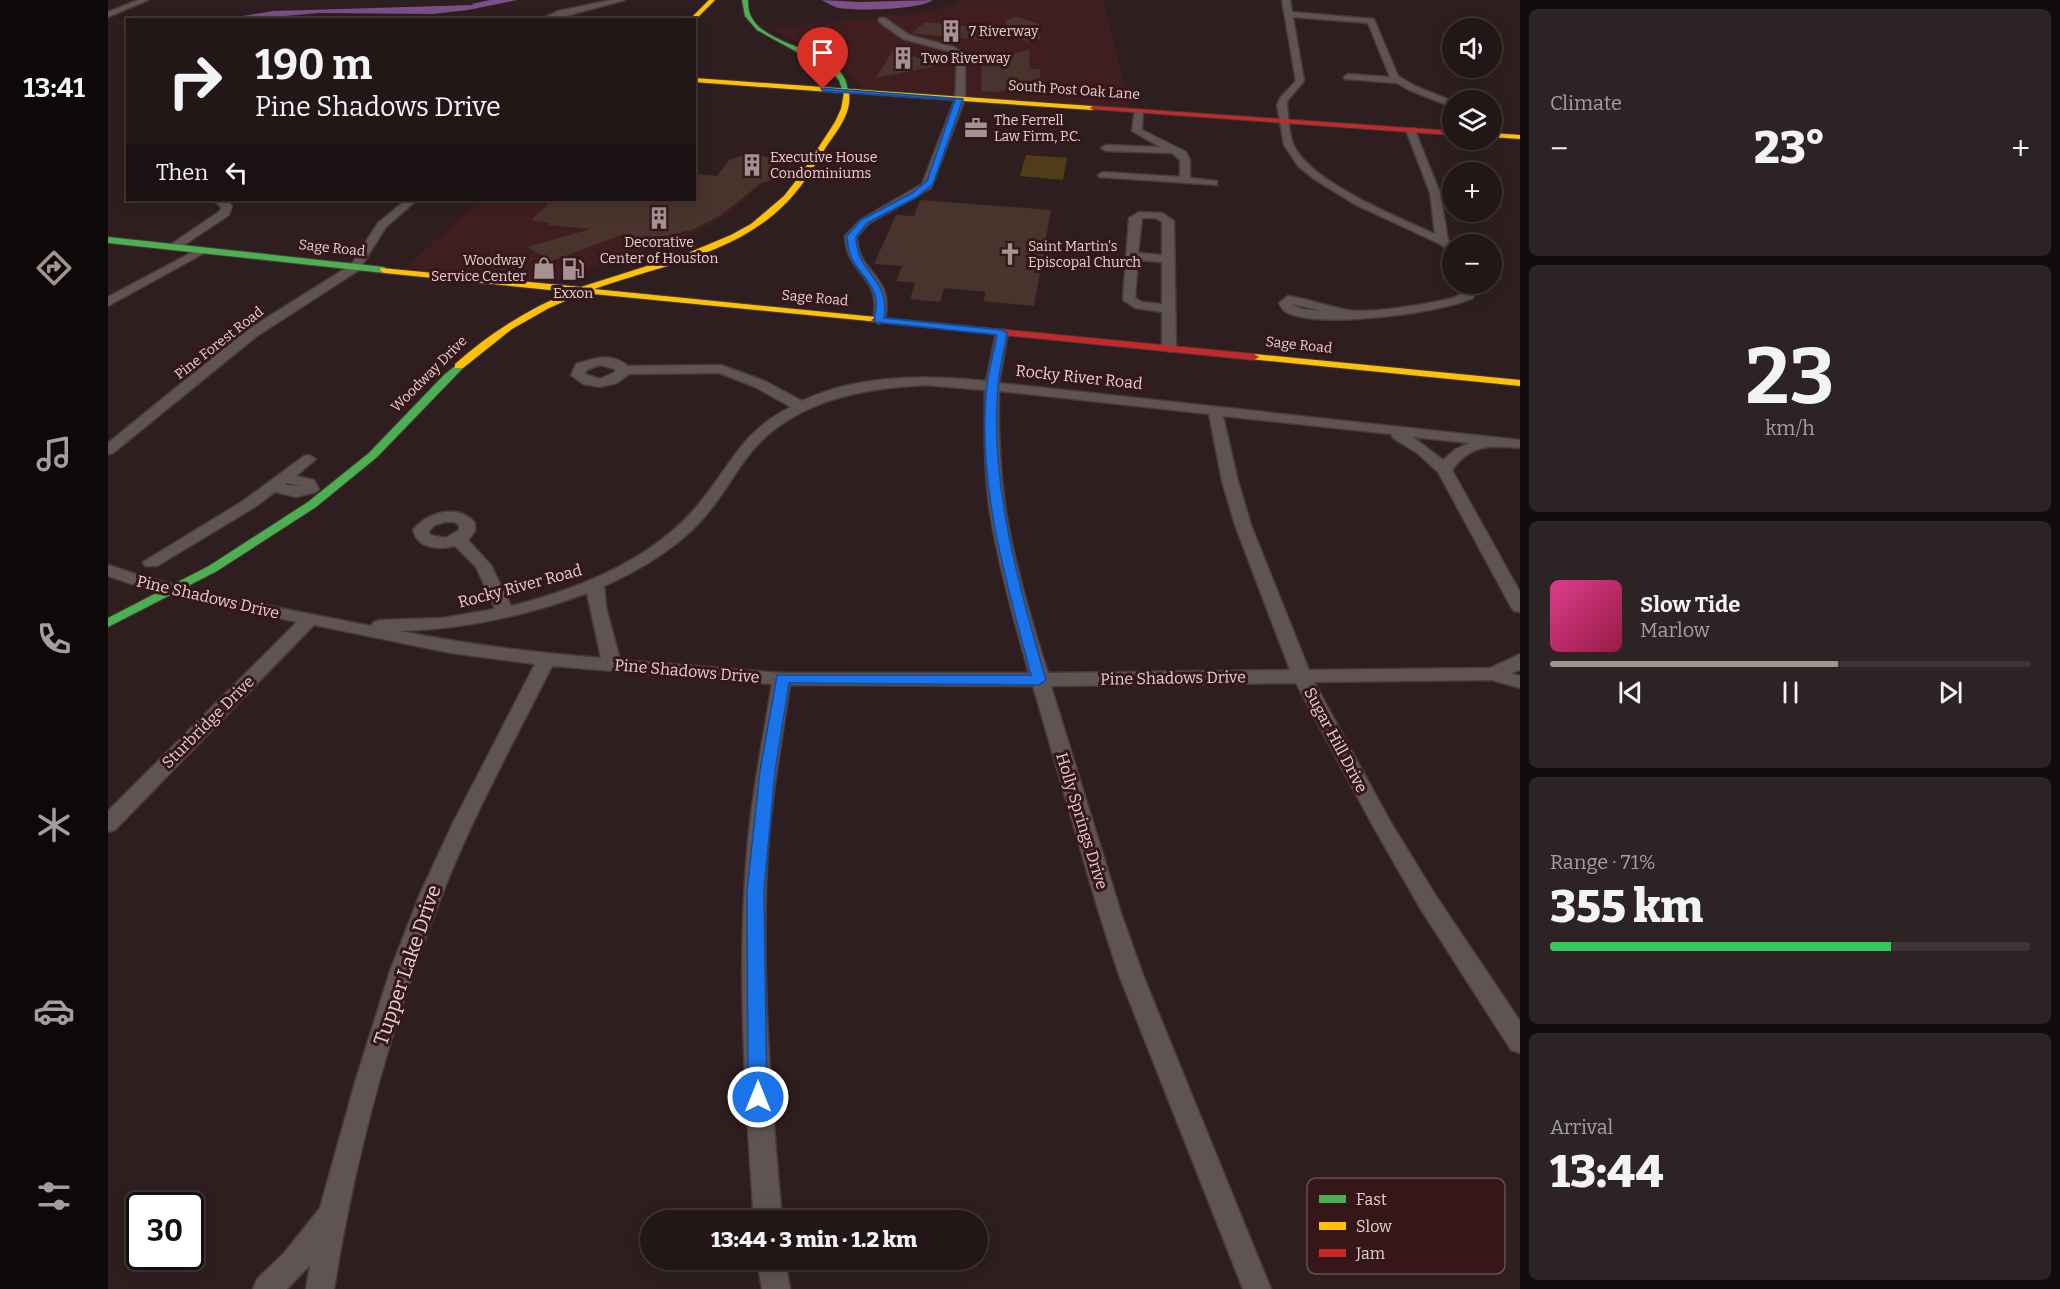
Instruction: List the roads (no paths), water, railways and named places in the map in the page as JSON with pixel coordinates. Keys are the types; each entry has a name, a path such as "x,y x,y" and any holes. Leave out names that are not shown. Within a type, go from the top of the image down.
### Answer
{"main road":[{"path":"694,18 712,0"},
{"path":"740,2 737,18 751,27 762,40 826,64 841,78 846,98"},
{"path":"788,49 827,77 832,90"},
{"name":"South Post Oak Lane","path":"696,80 832,90 846,98 865,92 1123,110 1137,116 1285,121 1442,132"},
{"name":"Woodway Drive","path":"822,136 831,106 832,90"},
{"name":"Woodway Drive","path":"410,403 476,349 529,316 579,291 707,248 769,214 846,98"},
{"path":"1502,135 1520,137"},
{"name":"Woodway Drive","path":"108,623 176,591 261,541 327,494 374,454 410,403 460,346 504,317 562,289 698,242 731,226 789,187"},
{"name":"Sage Road","path":"108,240 618,295 1520,383"},
{"path":"610,280 609,287 618,295"},
{"path":"460,346 476,349"},
{"path":"127,598 242,535 311,489 364,444"},
{"path":"311,489 327,494"},
{"path":"108,616 150,594 154,585"}],"street":[{"path":"108,15 144,0"},
{"path":"548,18 621,0"},
{"path":"1286,0 1300,81 1283,100 1292,151 1311,170 1370,208 1442,241"},
{"path":"1289,14 1369,21 1374,24 1391,73 1397,80"},
{"path":"879,320 882,301 876,288 855,259 851,236 864,222 927,186 960,99 961,60 958,54 951,49 906,37 882,20"},
{"path":"1348,77 1397,80 1442,100"},
{"path":"1137,116 1137,131 1182,154 1185,160 1185,181"},
{"path":"1412,130 1435,194 1442,241"},
{"path":"1106,148 1123,163 1185,181 1213,183"},
{"path":"1103,175 1123,163 1176,150"},
{"path":"174,247 225,213 227,206 220,201"},
{"path":"355,267 382,225 411,201"},
{"path":"1169,348 1170,309 1167,259 1168,221 1162,216 1141,214 1135,218 1129,300 1139,305 1170,309"},
{"path":"108,302 202,250"},
{"path":"1132,256 1167,259"},
{"name":"Pine Forest Road","path":"108,450 252,333 355,267"},
{"path":"1344,313 1392,312 1453,302 1469,294"},
{"name":"Holly Springs Drive","path":"1002,333 992,386 991,439 998,512 1019,608 1110,913 1131,975 1257,1289"},
{"path":"623,370 697,371 728,378 743,378 760,384 802,407"},
{"name":"Rocky River Road","path":"351,628 462,621 553,599 595,585 648,555 677,534 704,508 744,450 775,423 802,407 841,392 895,382 922,380 992,386 1520,444"},
{"name":"Sugar Hill Drive","path":"1215,410 1230,481 1243,525 1302,676 1383,826 1428,902 1520,1042"},
{"path":"1385,430 1408,439 1431,456 1444,470 1520,607"},
{"path":"1444,470 1449,461 1463,449 1487,441"},
{"path":"151,561 220,522 309,459"},
{"path":"279,482 296,492 311,489"},
{"path":"458,539 483,565 505,611"},
{"name":"Pine Shadows Drive","path":"108,570 176,591 309,620 451,647 546,660 782,679 1039,680 1492,674 1520,682"},
{"path":"595,585 597,607 612,665"},
{"name":"Sturbridge Drive","path":"108,824 309,620"},
{"name":"Tupper Lake Drive","path":"320,1289 332,1215 375,1058 402,971 430,894 462,825 546,660"},
{"name":"Pine Shadows Drive","path":"1492,674 1520,660"},
{"path":"767,1210 758,1097 756,891 767,771 782,679"},
{"path":"267,1289 294,1263 332,1215"},
{"path":"773,1270 776,1289"}],"place":[{"name":"7 Riverway","path":"951,31"},
{"name":"Two Riverway","path":"903,58"},
{"name":"The Ferrell Law Firm, P.C.","path":"976,128"},
{"name":"Executive House Condominiums","path":"752,165"},
{"name":"Decorative Center of Houston","path":"659,218"},
{"name":"Saint Martin's Episcopal Church","path":"1010,254"},
{"name":"Woodway Service Center","path":"544,268"},
{"name":"Exxon","path":"573,269"}]}
